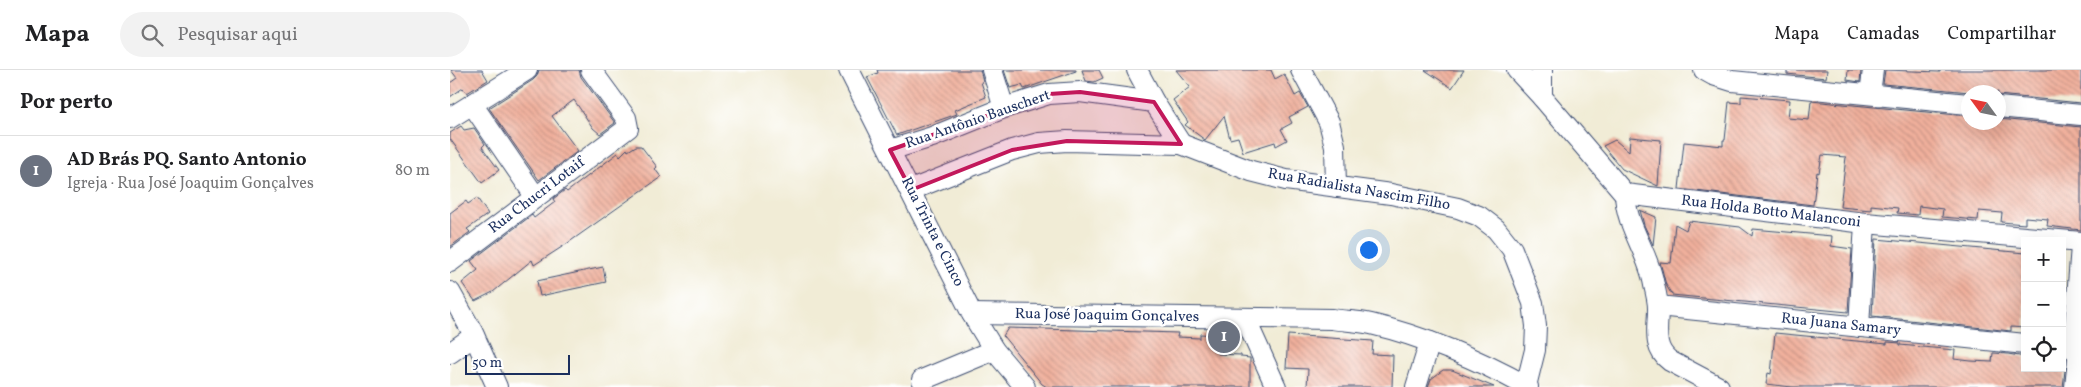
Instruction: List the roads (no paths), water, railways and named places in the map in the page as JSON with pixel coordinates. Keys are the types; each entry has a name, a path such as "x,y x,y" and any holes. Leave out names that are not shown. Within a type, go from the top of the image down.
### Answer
{"street":[{"path":"450,118 527,70"},
{"name":"Rua Chucri Lotaif","path":"450,262 535,196 625,131 628,123 626,118 590,70"},
{"name":"Rua Antônio Bauschert","path":"849,70 890,150 932,137 1004,108 1050,94 1080,92 1154,102"},
{"path":"992,70 1004,108"},
{"path":"1137,70 1154,102 1182,144"},
{"path":"1301,70 1329,122 1335,146 1336,187"},
{"path":"1517,70 1625,194 1628,217 1653,276 1658,306 1658,348 1662,356 1719,387"},
{"path":"1542,70 1542,97"},
{"path":"1704,70 1732,81 1961,103"},
{"path":"1870,94 1873,70"},
{"path":"472,104 535,196"},
{"path":"2006,108 2081,115"},
{"name":"Rua Radialista Nascim Filho","path":"911,190 1012,150 1039,143 1067,141 1182,144 1251,171 1286,180 1415,198 1458,208 1479,216 1496,229 1512,249 1533,303 1536,326 1535,350 1527,386"},
{"name":"Rua Trinta e Cinco","path":"890,150 972,314 994,350 1025,387"},
{"name":"Rua Holda Botto Malanconi","path":"1625,194 1865,223 2081,242"},
{"path":"1858,327 1865,223"},
{"path":"2075,387 2074,349 2081,246"},
{"path":"450,292 474,336 498,387"},
{"name":"Rua Juana Samary","path":"1658,306 2021,344"},
{"name":"Rua José Joaquim Gonçalves","path":"972,314 1332,319 1371,324 1430,342 1494,368 1527,386"},
{"path":"1245,318 1276,387"},
{"path":"450,353 474,336"},
{"path":"1416,387 1430,342"},
{"path":"922,380 994,350"}],"place":[{"name":"AD Brás PQ. Santo Antonio","path":"1224,337"}]}
